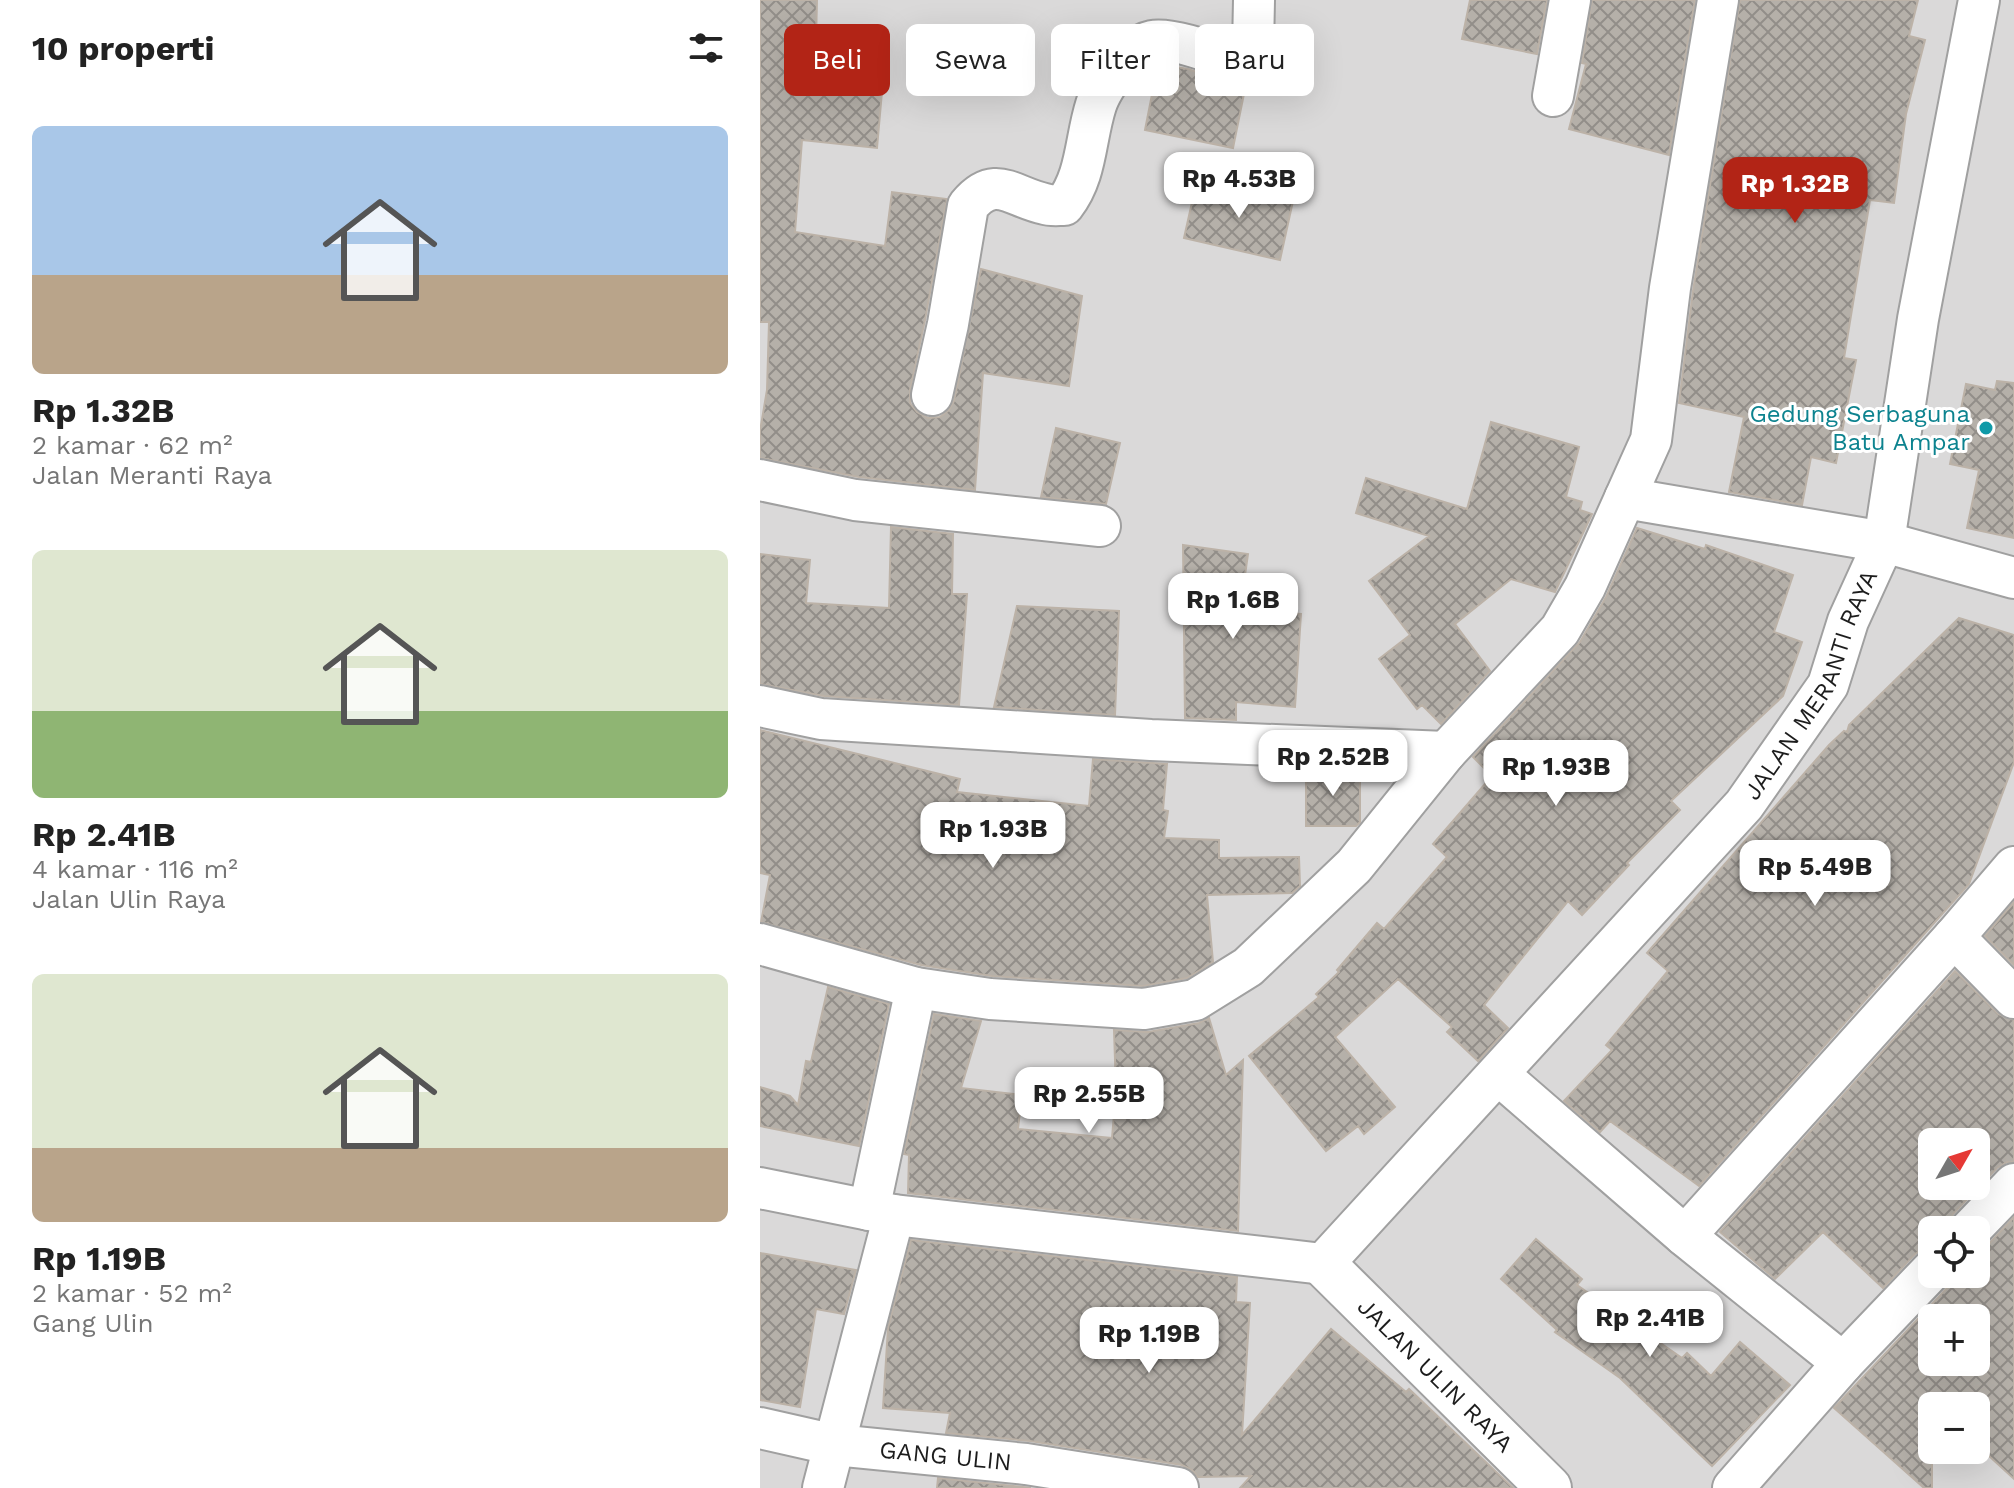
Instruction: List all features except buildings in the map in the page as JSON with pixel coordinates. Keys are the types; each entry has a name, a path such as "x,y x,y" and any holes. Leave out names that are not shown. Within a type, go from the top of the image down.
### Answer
{"street":[{"path":"932,395 948,324 968,206 978,194 996,187 1046,205 1064,205 1073,195 1083,168 1097,103 1125,59 1139,46 1152,41 1165,41 1237,62 1248,60 1252,54 1254,0"},
{"path":"1553,96 1570,0"},
{"path":"760,944 916,988 990,999 1144,1009 1195,1000 1248,967 1354,866 1446,752 1560,630 1585,587 1651,440 1670,288 1718,0"},
{"name":"JALAN MERANTI RAYA","path":"1323,1264 1744,805 1828,685 1848,621 1884,542 1918,319 1979,0"},
{"path":"760,480 855,500 1100,526"},
{"path":"1625,498 1884,542 2014,578"},
{"path":"760,706 821,719 1151,740 1446,752"},
{"path":"1685,1236 2014,867"},
{"path":"1954,937 2014,998"},
{"path":"823,1488 835,1445 881,1213 916,988"},
{"path":"1498,1074 1685,1236 1843,1363"},
{"path":"1983,1216 2014,1184"},
{"path":"760,1188 881,1213 1323,1264"},
{"name":"JALAN ULIN RAYA","path":"1323,1264 1542,1486"},
{"path":"1733,1488 1843,1363 1918,1285"},
{"name":"GANG ULIN","path":"760,1428 835,1445 1026,1464 1178,1488"}],"shaded area":[{"path":"760,0 2014,0 2014,1488 760,1488"}],"place":[{"name":"Gedung Serbaguna Batu Ampar","path":"1986,428"}]}
